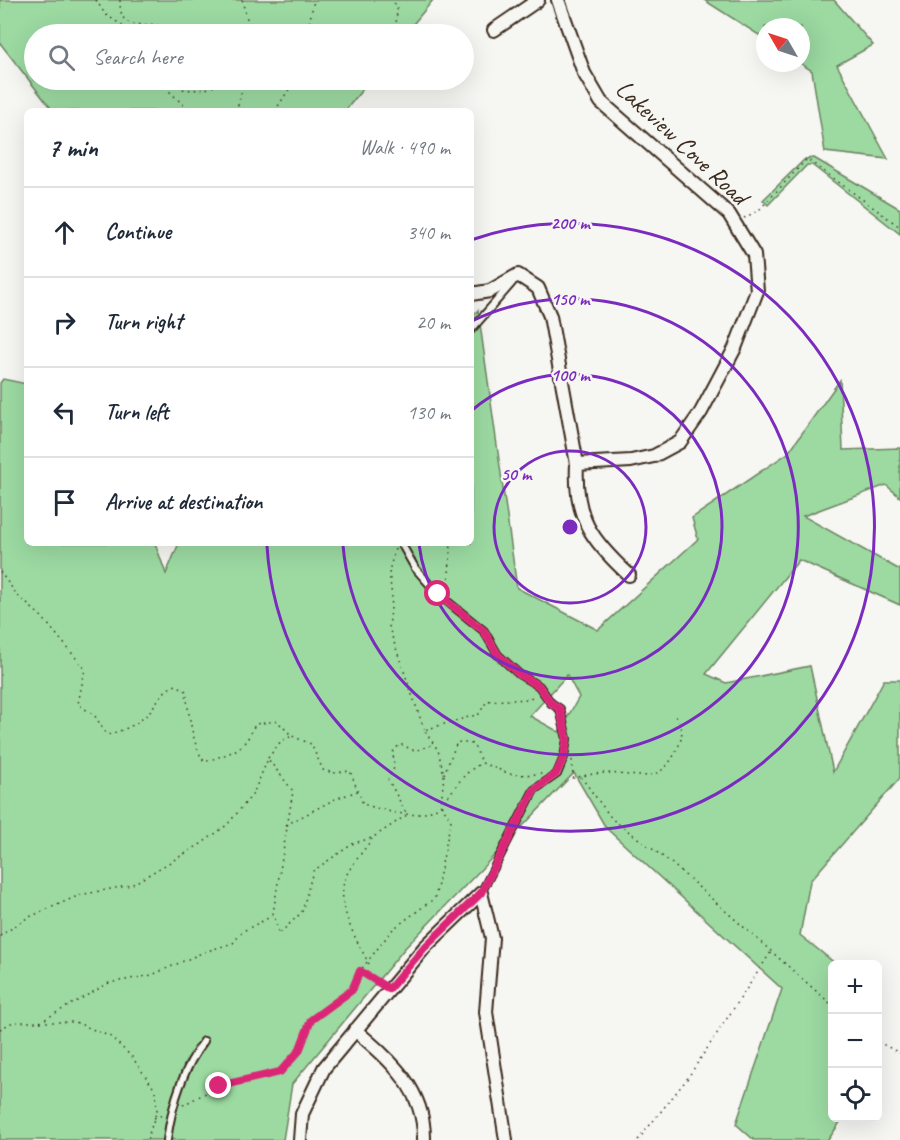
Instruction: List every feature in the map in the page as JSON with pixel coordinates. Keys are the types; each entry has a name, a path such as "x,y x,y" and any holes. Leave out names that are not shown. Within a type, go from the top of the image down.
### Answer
{"street":[{"path":"494,30 538,0"},
{"name":"Lakeview Cove Road","path":"558,0 584,73 602,102 735,223 754,255 757,291 735,348 701,412 680,442 654,456 631,461 577,464"},
{"path":"474,294 490,291 518,276 538,288 550,316 577,464 576,482 581,518 601,550 629,575"},
{"path":"300,1140 302,1114 324,1068 425,947 481,893"},
{"path":"481,893 492,938 486,1012 506,1140"},
{"path":"355,1030 397,1066 414,1093 424,1131 424,1140"}],"lane":[{"path":"474,327 518,276"},
{"path":"403,546 415,568 448,601 484,631 498,655 560,709 567,739 556,774 534,790 481,893"},
{"path":"167,1140 170,1113 189,1060 204,1041"}],"path":[{"path":"96,0 105,14 120,24"},
{"path":"120,0 120,14 124,20 134,24"},
{"path":"242,0 248,24"},
{"path":"309,24 314,0"},
{"path":"392,0 397,7 396,24"},
{"path":"169,90 187,108"},
{"path":"237,108 241,90"},
{"path":"277,108 289,90"},
{"path":"735,223 759,210 807,159 900,227"},
{"path":"395,546 389,571 392,598 389,628 424,730 434,744 444,775"},
{"path":"448,601 452,546"},
{"path":"0,572 18,596 42,617 85,669 78,704 95,716 107,735 125,729 144,718 168,687 177,685 186,691 188,716 193,723 198,754 205,762 239,750 248,742 255,724 277,721 292,736 311,744 323,770 333,773 350,771 363,804 407,815 420,814 441,804 465,773 482,763"},
{"path":"424,730 479,714 487,701 528,699 543,692"},
{"path":"566,746 572,759 573,778 605,773 632,777 655,776 672,760 682,740 682,725 675,715"},
{"path":"0,936 27,918 80,895 131,885 201,844 227,825 253,794 268,759 281,741 292,736"},
{"path":"154,1118 170,1113 219,1086 280,1072 299,1051 311,1020 352,990 360,971 369,964 393,929 435,898 451,820 441,804 444,775 457,742 473,744 482,763 513,775 556,774"},
{"path":"407,815 388,779 394,768 393,752 400,744 415,751 434,744"},
{"path":"268,759 293,791 273,916 279,934 302,912 313,871 354,843 372,838 407,815"},
{"path":"581,777 612,819 670,862 828,1001"},
{"path":"286,825 335,799 358,791"},
{"path":"369,964 354,934 343,903 346,876 372,838"},
{"path":"40,1022 109,983 152,975 204,952 233,943 243,931 273,916"},
{"path":"638,1140 687,1079 771,951"},
{"path":"360,971 389,989"},
{"path":"0,1029 13,1022 75,1022 111,1037 132,1057 155,1090 157,1110 147,1140"},
{"path":"882,1044 900,1053"},
{"path":"0,1107 0,1114"}],"green space":[{"path":"0,0 433,0 413,24 24,24 24,74 0,43"},
{"path":"704,0 834,0 873,45 837,65 888,159 825,152 810,70 810,18 756,18 756,33"},
{"path":"37,90 362,90 347,108 51,108"},
{"path":"814,158 900,209 900,234 812,165 807,165 768,205 763,200 805,159"},
{"path":"478,310 517,588 598,630 698,539 692,518 788,453 840,380 843,450 900,448 900,497 886,485 803,516 900,570 900,605 799,560 706,674 726,683 810,666 833,772 884,680 900,680 900,778 810,881 800,935 831,960 828,960 828,1122 840,1122 828,1140 754,1140 736,1124 782,989 606,828 574,773 405,948 292,1084 283,1140 0,1140 0,383 3,379 24,383 24,546 156,546 166,574 178,546 474,546 474,314","holes":["567,675 579,697 559,732 530,716"]}],"route":[{"path":"219,1086 280,1072 299,1051 311,1020 352,990 360,971 379,985 389,989 425,947 481,893 534,790 556,774 564,757 567,739 560,709 551,703 539,686 520,675 498,655 484,631 438,594"}]}
